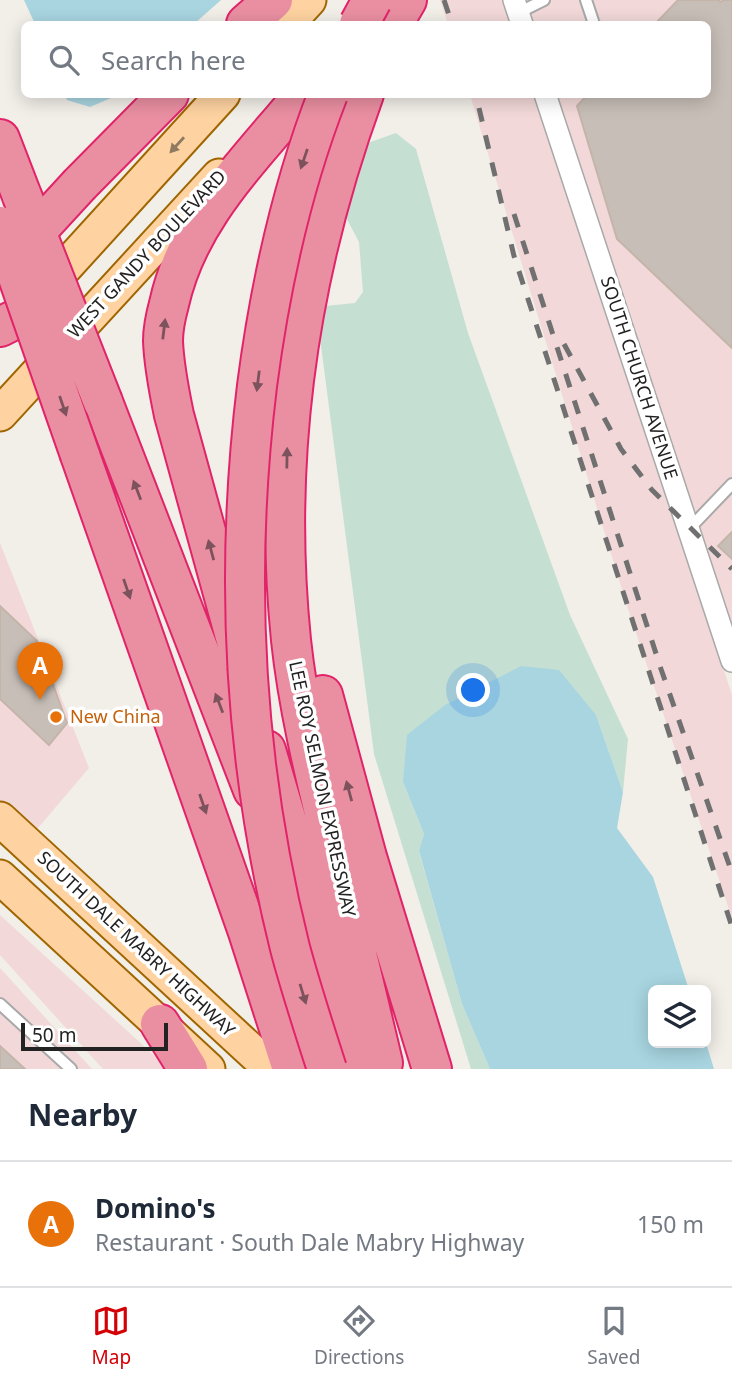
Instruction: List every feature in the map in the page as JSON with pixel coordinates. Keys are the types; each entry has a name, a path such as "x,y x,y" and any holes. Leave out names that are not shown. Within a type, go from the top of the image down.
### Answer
{"highway":[{"path":"249,21 273,0"},
{"path":"276,21 288,0"},
{"path":"362,21 372,0"},
{"path":"363,21 381,0"},
{"path":"395,21 407,0"},
{"path":"0,270 165,98"},
{"path":"301,98 199,225 179,266 166,314 163,338 174,415 357,1068"},
{"path":"327,98 300,171 269,303 247,482 244,582 249,705 277,891 302,991 357,1068"},
{"name":"LEE ROY SELMON EXPRESSWAY","path":"357,1068 290,629 284,554 288,420 293,370 331,197 363,98"},
{"path":"0,139 357,1068"},
{"path":"0,226 248,932 292,1069"},
{"path":"286,512 316,671 368,857 432,1069"},
{"path":"160,1024 188,1069"}],"main road":[{"path":"290,21 310,0"},
{"path":"7,328 219,98"},
{"name":"WEST GANDY BOULEVARD","path":"0,414 290,98"},
{"name":"SOUTH DALE MABRY HIGHWAY","path":"0,819 271,1069"},
{"path":"0,877 208,1069"}],"street":[{"name":"SOUTH CHURCH AVENUE","path":"546,98 732,661"}],"lane":[{"path":"518,13 544,0"},
{"path":"586,0 593,21"},
{"path":"689,529 732,484"},
{"path":"0,1004 71,1069"}],"shaded area":[{"path":"440,0 503,0 510,21 447,21"},
{"path":"525,0 732,0 732,627 557,98 711,98 711,21 532,21"},
{"path":"471,98 535,98 732,695 732,918 628,609"},
{"path":"0,543 89,768 32,835 0,805"},
{"path":"0,915 169,1069 103,1069 0,955"},
{"path":"0,968 92,1069 0,1069"}],"green space":[{"path":"396,133 416,149 468,333 570,615 628,739 623,792 596,715 403,782 424,834 419,852 462,1004 490,1069 471,1069 374,754 316,307 355,303 363,292 359,242 340,206 362,145"}],"water":[{"path":"24,0 221,0 197,21 34,21"},
{"path":"66,98 111,98 90,107"},
{"path":"521,666 559,670 596,715 623,792 617,828 653,877 687,985 648,985 648,1048 708,1048 714,1069 490,1069 462,1004 419,851 424,834 403,782 407,735 445,705"}],"building":[{"path":"678,0 732,0 732,348 617,239 577,106 584,98 711,98 711,21 658,21"},
{"path":"732,532 732,559 718,546"},
{"path":"0,606 37,641 67,723 49,745 0,699"},
{"path":"0,1046 25,1069 0,1069"}],"railway":[{"path":"444,0 451,21"},
{"path":"479,108 514,256 732,927"},
{"path":"514,214 661,669 732,873"},
{"path":"564,344 621,449 652,490 732,569"}],"place":[{"name":"Domino's","path":"40,700"},
{"name":"New China","path":"56,717"}]}
